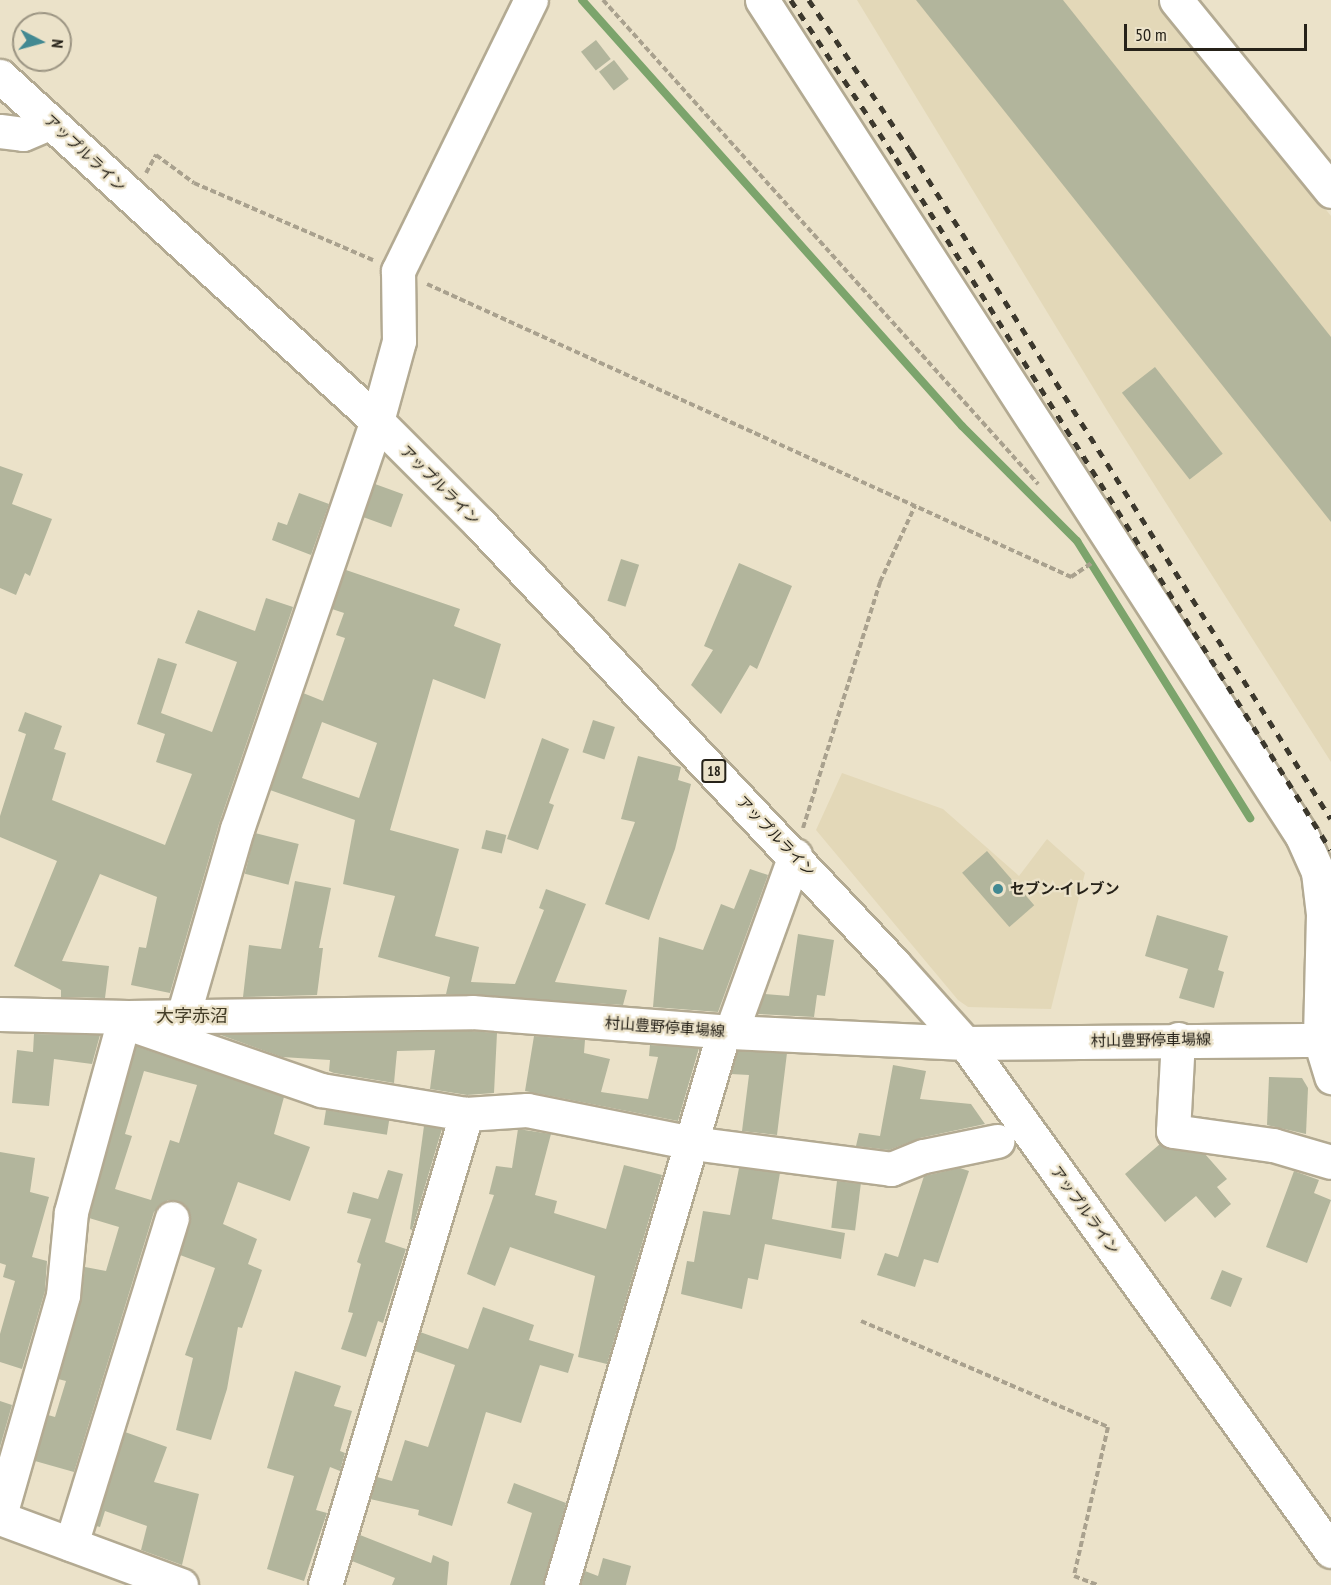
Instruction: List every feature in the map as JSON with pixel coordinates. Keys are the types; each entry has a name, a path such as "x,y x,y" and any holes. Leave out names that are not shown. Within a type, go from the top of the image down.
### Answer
{"main road":[{"path":"183,1016 237,829 376,422 399,341 398,271 531,0"},
{"path":"762,0 1302,836 1318,873 1323,914 1325,1040 1331,1077"},
{"path":"1176,0 1331,191"},
{"name":"アップルライン","path":"0,76 376,422 795,855 965,1043 1331,1551"},
{"path":"0,131 23,134 51,122"},
{"path":"561,1585 692,1143 728,1032 795,855"},
{"name":"村山豊野停車場線","path":"0,1014 115,1019 472,1012 728,1032 965,1043 1325,1040"},
{"path":"181,1585 0,1516 63,1295 71,1212 115,1019 321,1090 466,1114 527,1110 692,1143 891,1168 924,1156 997,1142"},
{"path":"1178,1040 1173,1131 1273,1145 1331,1162"},
{"path":"325,1585 466,1114"},
{"path":"71,1544 172,1218"}],"path":[{"path":"603,0 1046,492"},
{"path":"133,198 156,155 194,183 398,271 1071,577 1079,574"},
{"path":"795,855 880,582 915,506"},
{"path":"861,1321 1108,1427 1074,1576 1097,1585"}],"shaded area":[{"path":"857,0 1160,0 1331,216 1331,762 1108,412"},
{"path":"842,773 943,809 1019,876 1047,839 1085,873 1051,1009 968,1007 958,1000 816,830"}],"building":[{"path":"916,0 1063,0 1331,337 1331,522"},
{"path":"596,40 611,59 596,71 581,52"},
{"path":"614,60 629,79 614,91 599,72"},
{"path":"1155,367 1223,454 1190,480 1122,393"},
{"path":"0,466 23,474 12,504 52,519 30,576 25,573 16,595 0,588"},
{"path":"375,484 403,494 391,527 363,517"},
{"path":"299,493 329,504 311,555 272,540 278,522 287,525"},
{"path":"621,559 639,565 625,607 607,601"},
{"path":"739,563 792,586 757,669 750,665 721,714 691,685 713,650 704,646"},
{"path":"346,570 460,609 454,626 501,644 485,699 433,679 390,830 459,849 435,936 479,947 471,982 515,984 544,910 539,908 546,889 586,904 555,982 627,990 623,1005 446,994 450,977 378,957 395,896 343,884 355,820 270,790 303,693 323,701 345,638 336,635 344,613 332,609","holes":["322,722 377,743 359,798 302,778"]},
{"path":"266,598 293,607 219,824 170,993 131,985 139,947 146,948 157,897 100,874 62,961 109,966 105,998 61,997 61,990 14,966 57,861 0,837 0,816 26,734 18,731 25,712 62,726 54,749 66,753 52,800 165,845 192,774 156,762 165,734 137,724 158,658 177,664 161,713 212,732 237,662 185,643 198,610 255,631"},
{"path":"593,720 615,727 604,759 582,752"},
{"path":"542,738 569,749 549,803 554,805 538,850 507,839"},
{"path":"638,756 681,767 678,780 691,784 675,849 649,920 605,904 635,822 621,819"},
{"path":"486,830 506,835 502,854 481,848"},
{"path":"255,833 299,844 289,885 245,874"},
{"name":"セブン-イレブン","path":"987,851 1034,905 1009,927 962,873"},
{"path":"750,869 768,875 718,1012 653,1007 659,937 703,950 721,904 734,909"},
{"path":"295,881 331,888 319,948 323,948 317,995 243,997 249,945 281,949"},
{"path":"1157,915 1228,936 1218,970 1224,972 1214,1008 1179,998 1188,969 1145,956"},
{"path":"798,934 834,940 825,996 817,995 814,1017 757,1014 765,994 789,996"},
{"path":"471,1031 497,1033 494,1093 467,1095 430,1089 435,1050 397,1051 394,1083 334,1073 329,1071 330,1060 282,1057 218,1034"},
{"path":"34,1034 100,1035 92,1064 54,1059 49,1106 12,1103 17,1050 33,1052"},
{"path":"534,1036 585,1040 584,1053 610,1059 601,1092 648,1099 658,1057 649,1056 650,1045 699,1048 678,1121 525,1091"},
{"path":"136,1046 284,1097 274,1134 310,1147 290,1201 238,1182 223,1224 257,1239 248,1264 262,1270 242,1328 238,1327 227,1389 211,1440 176,1430 193,1358 185,1355 215,1268 180,1255 190,1214 185,1205 168,1200 154,1212 74,1472 35,1461 48,1415 55,1417 66,1381 58,1379 81,1300 85,1267 106,1271 119,1227 89,1218","holes":["144,1071 197,1085 179,1143 170,1140 151,1200 115,1189 132,1136 125,1134"]},
{"path":"738,1051 787,1053 777,1135 742,1131 749,1075 731,1074"},
{"path":"893,1065 926,1071 920,1099 971,1104 985,1124 920,1138 889,1150 856,1146 859,1133 880,1136"},
{"path":"1269,1077 1302,1078 1308,1088 1306,1134 1267,1125"},
{"path":"326,1110 389,1120 387,1135 324,1125"},
{"path":"424,1126 442,1129 412,1230 410,1229"},
{"path":"518,1129 551,1134 535,1195 557,1201 554,1213 606,1229 624,1165 662,1175 607,1364 578,1357 595,1276 510,1247 495,1286 467,1274 494,1195 489,1194 496,1166 512,1168"},
{"path":"1160,1144 1205,1154 1227,1179 1217,1187 1231,1204 1215,1218 1196,1196 1165,1222 1125,1174"},
{"path":"0,1152 35,1158 30,1192 49,1197 32,1257 47,1261 45,1291 22,1369 0,1362 0,1334 15,1281 3,1277 6,1265 0,1263"},
{"path":"739,1168 780,1173 772,1219 845,1233 841,1259 765,1244 758,1280 748,1278 742,1309 681,1294 687,1261 694,1262 703,1211 730,1215"},
{"path":"960,1168 969,1171 938,1263 924,1259 915,1287 877,1275 885,1253 898,1257 924,1176"},
{"path":"388,1170 403,1174 385,1242 406,1249 383,1323 378,1321 366,1357 341,1349 353,1313 348,1312 361,1264 357,1262 371,1219 347,1213 353,1192 378,1199"},
{"path":"1294,1171 1319,1180 1314,1193 1331,1200 1307,1263 1266,1247"},
{"path":"837,1181 861,1184 855,1231 831,1228"},
{"path":"1222,1270 1242,1278 1231,1307 1210,1299"},
{"path":"483,1307 534,1325 529,1340 574,1354 568,1373 540,1365 521,1423 486,1412 452,1526 418,1515 419,1510 370,1499 377,1477 392,1481 405,1440 428,1447 455,1365 415,1351 420,1332 468,1349"},
{"path":"295,1371 341,1386 334,1406 352,1411 340,1451 345,1453 340,1471 330,1467 316,1510 327,1513 304,1581 267,1569 294,1476 267,1468"},
{"path":"0,1401 12,1405 0,1447"},
{"path":"125,1432 167,1447 154,1482 199,1494 182,1565 141,1550 147,1526 105,1511 100,1527 96,1526"},
{"path":"514,1483 566,1503 543,1585 510,1585 532,1513 507,1503"},
{"path":"362,1528 360,1535 431,1563 433,1555 449,1562 447,1585 392,1585 395,1578 352,1561"},
{"path":"603,1558 631,1566 626,1585 581,1585 585,1571 598,1576"}],"waterway":[{"path":"582,0 962,426 1077,541 1250,818"}],"railway":[{"path":"791,0 896,158 1331,850"},
{"path":"809,0 911,152 1331,819"}],"place":[{"name":"セブン-イレブン","path":"998,889"}],"district":[{"name":"大字赤沼","path":"192,1016"}]}
